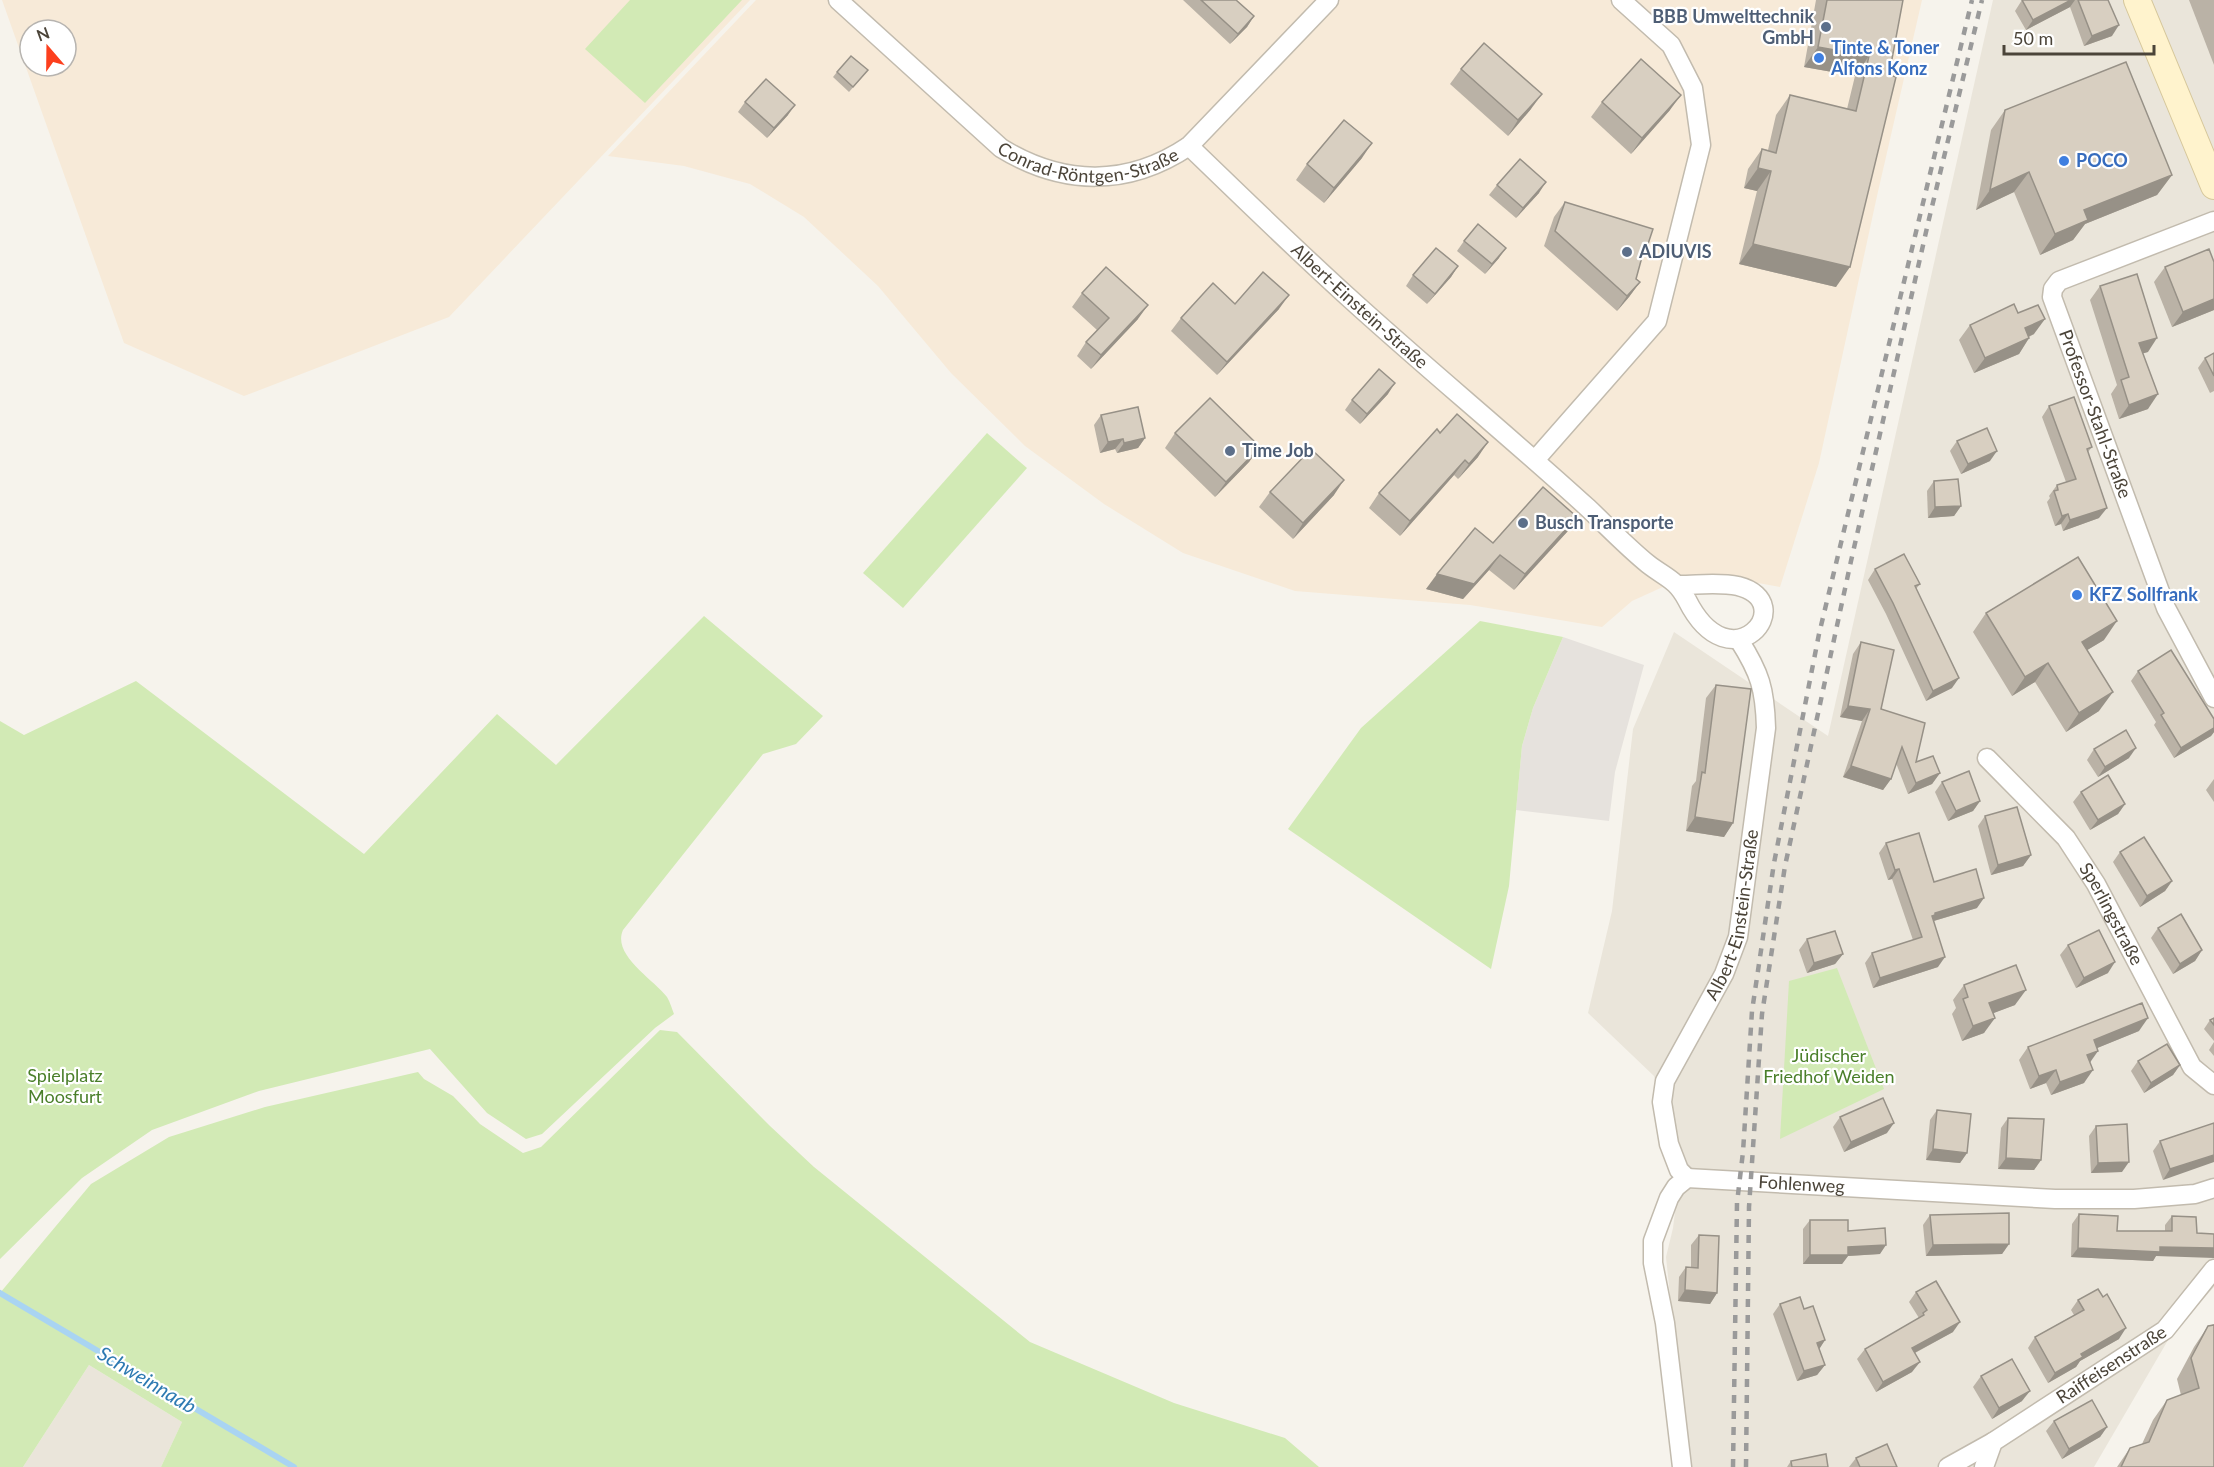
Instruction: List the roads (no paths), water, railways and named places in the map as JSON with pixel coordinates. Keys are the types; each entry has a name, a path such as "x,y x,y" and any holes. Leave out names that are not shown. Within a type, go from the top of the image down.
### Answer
{"main road":[{"path":"2137,0 2214,186"}],"street":[{"name":"Conrad-Röntgen-Straße","path":"838,0 1001,148 1021,160 1051,172 1099,177 1123,175 1147,168 1168,160 1189,146 1329,0"},
{"path":"1535,460 1657,321 1701,145 1694,88 1671,45 1621,0"},
{"name":"Albert-Einstein-Straße","path":"1189,146 1348,296 1535,460 1648,564 1679,585 1689,605 1717,636 1739,640 1756,666 1765,699 1767,728 1738,937 1724,974 1665,1081 1662,1102 1669,1144 1679,1170 1687,1178"},
{"name":"Professor-Stahl-Straße","path":"2214,221 2059,281 2053,289 2052,297 2166,608 2214,698"},
{"path":"1679,585 1731,585 1746,588 1755,594 1764,613 1762,623 1749,636 1739,640"},
{"name":"Sperlingstraße","path":"1987,758 2066,838 2096,884 2192,1067 2214,1085"},
{"path":"1682,1467 1665,1323 1653,1263 1653,1240 1669,1198 1676,1187 1687,1178"},
{"name":"Fohlenweg","path":"1687,1178 2055,1199 2134,1199 2195,1194 2214,1188"},
{"name":"Raiffeisenstraße","path":"1948,1467 1993,1442 2165,1330 2214,1269"},
{"path":"1984,1467 1993,1442"}],"waterway":[{"name":"Schweinnaab","path":"0,1293 294,1467"}],"railway":[{"path":"1733,1467 1737,1203 1743,1152 1752,1011 1774,863 1819,634 1972,0"},
{"path":"1746,1467 1749,1207 1762,1014 1785,866 1851,561 1929,219 1982,0"}],"place":[{"name":"BBB Umwelttechnik GmbH","path":"1826,27"},
{"name":"Tinte & Toner Alfons Konz","path":"1819,58"},
{"name":"POCO","path":"2064,161"},
{"name":"ADIUVIS","path":"1627,252"},
{"name":"Time Job","path":"1230,451"},
{"name":"Busch Transporte","path":"1523,523"},
{"name":"KFZ Sollfrank","path":"2077,595"}],"park label":[{"name":"Jüdischer Friedhof Weiden","path":"1829,1066"},
{"name":"Spielplatz Moosfurt","path":"65,1086"}]}
